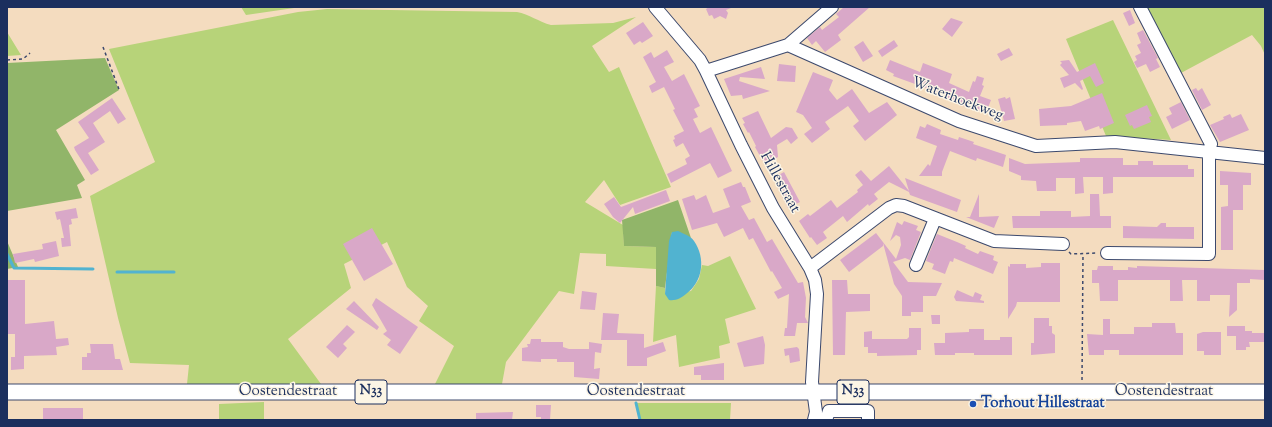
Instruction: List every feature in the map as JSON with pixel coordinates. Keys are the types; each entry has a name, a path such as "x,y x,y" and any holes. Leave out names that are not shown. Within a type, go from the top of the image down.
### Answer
{"main road":[{"name":"Oostendestraat","path":"7,392 1265,392"}],"street":[{"name":"Hillestraat","path":"655,7 700,60 766,194 810,268 815,280 817,294 812,392 816,412 814,420"},
{"path":"706,71 788,45 832,7"},
{"path":"1107,253 1209,254 1209,153 1211,144 1140,7"},
{"name":"Waterhoekweg","path":"788,45 959,121 1036,146 1115,142 1265,158"},
{"path":"810,268 889,208 896,205 904,206 994,242 1063,244"},
{"path":"916,265 935,219"},
{"path":"826,420 828,411 868,411 868,420"}],"path":[{"path":"103,47 120,92"},
{"path":"7,60 23,59 30,53"},
{"path":"1063,244 1070,254 1107,253"},
{"path":"1082,392 1083,254"}],"green space":[{"path":"241,7 301,7 246,15"},
{"path":"1145,7 1265,7 1265,55 1261,46 1252,35 1181,73"},
{"path":"327,9 517,12 526,14 551,25 613,23 636,17 592,46 609,72 619,67 671,187 620,205 604,180 585,202 623,225 624,246 656,247 656,269 606,266 606,254 580,253 574,294 559,291 506,362 502,384 435,384 454,346 419,321 428,306 407,287 387,242 344,264 351,288 288,339 321,384 187,384 189,365 130,363 90,196 155,162 109,49 298,12"},
{"path":"1113,20 1171,140 1106,136 1066,39"},
{"path":"7,32 21,55 7,56"},
{"path":"105,58 119,90 56,130 85,180 77,185 82,198 7,211 7,63"},
{"path":"678,200 691,238 672,232 665,288 656,286 656,247 624,246 622,220"},
{"path":"7,241 18,267 7,269"},
{"path":"730,256 756,309 725,319 730,343 719,346 720,358 679,367 676,335 653,342 656,286 665,288 665,294 691,291 699,279 702,265 708,266"},
{"path":"264,402 264,420 219,420 219,404"},
{"path":"636,403 731,403 730,420 640,420"}],"water":[{"path":"678,231 693,239 700,255 701,269 692,289 680,298 669,300 665,294 669,241 672,232"}],"building":[{"path":"709,7 731,8 726,10 728,13 726,19 720,16 714,19 712,15 709,16 706,9"},
{"path":"844,7 870,7 838,35 841,40 825,52 816,41 812,45 807,38 820,27 822,30 839,17 836,14"},
{"path":"1130,10 1135,23 1129,26 1123,13"},
{"path":"951,18 963,22 952,37 942,29"},
{"path":"643,22 653,36 642,43 640,41 634,45 626,33"},
{"path":"1143,30 1158,58 1156,59 1160,67 1150,72 1146,64 1137,68 1134,62 1137,60 1135,56 1141,53 1137,45 1141,43 1137,33"},
{"path":"894,40 898,46 882,57 878,51"},
{"path":"863,41 873,56 863,62 854,47"},
{"path":"1009,48 1013,55 1001,61 997,54"},
{"path":"667,50 674,62 664,67 672,81 684,74 700,106 694,109 698,117 693,119 700,133 711,127 732,171 718,178 710,163 671,183 667,174 687,164 685,159 690,156 683,143 676,147 673,140 675,139 674,136 684,131 673,110 675,109 664,87 652,93 649,86 656,82 643,57 651,52 654,58"},
{"path":"890,60 920,72 923,63 952,74 949,83 969,92 973,81 975,82 977,76 984,78 982,85 984,86 980,96 991,100 986,113 963,106 964,104 940,95 940,93 893,76 894,74 886,70"},
{"path":"1069,60 1077,72 1095,63 1104,83 1096,87 1090,76 1080,81 1082,90 1075,83 1064,88 1060,78 1069,75 1060,65 1062,63 1060,61"},
{"path":"779,64 796,66 795,82 777,81"},
{"path":"761,67 765,79 740,77 739,81 770,91 743,99 742,95 731,96 724,79"},
{"path":"813,72 833,80 829,90 837,100 852,89 869,113 887,102 897,115 865,141 853,126 859,121 848,106 825,122 830,129 812,143 804,134 812,128 803,115 796,112"},
{"path":"1196,88 1198,91 1202,88 1211,105 1202,110 1192,90"},
{"path":"1102,93 1114,123 1100,129 1099,126 1085,131 1081,121 1067,123 1067,125 1040,126 1039,109 1071,106"},
{"path":"1005,97 1006,99 1010,97 1015,119 1004,121 998,99"},
{"path":"112,98 126,119 118,124 110,111 93,123 105,142 88,153 99,170 91,175 74,147 89,138 78,122"},
{"path":"1181,102 1190,120 1172,129 1166,117 1172,114 1169,108"},
{"path":"1147,105 1152,116 1149,117 1151,122 1134,129 1132,125 1130,126 1125,115"},
{"path":"758,111 771,138 786,127 792,128 798,138 791,144 787,139 777,145 778,157 765,165 749,132 748,133 743,124 745,123 742,118"},
{"path":"1230,114 1232,118 1241,114 1249,130 1220,142 1210,125 1224,119 1223,117"},
{"path":"927,124 941,130 940,134 958,140 959,137 974,142 973,144 1006,155 1003,167 977,158 976,161 950,151 942,172 942,176 919,176 928,164 930,166 937,146 916,138 920,126 925,128"},
{"path":"1009,158 1025,164 1080,162 1080,158 1123,158 1123,165 1138,165 1138,161 1153,161 1153,165 1188,165 1188,169 1194,169 1194,177 1113,177 1113,193 1103,194 1103,177 1083,177 1084,193 1075,194 1075,178 1056,178 1056,191 1037,191 1036,181 1021,180 1021,176 1009,171"},
{"path":"889,166 909,191 905,178 961,200 957,212 910,195 909,192 889,182 874,194 878,199 869,206 868,204 847,222 843,216 823,232 827,238 817,245 811,237 810,238 799,221 808,214 810,216 831,200 837,208 858,192 857,190 863,185 855,175 861,170 871,181"},
{"path":"1220,171 1251,173 1251,185 1243,185 1243,210 1233,210 1233,250 1221,250 1221,207 1228,206 1228,185 1220,185"},
{"path":"784,172 800,202 788,208 773,178"},
{"path":"741,182 743,187 745,187 751,202 741,206 749,220 754,218 767,242 772,239 798,283 803,282 806,298 805,317 808,323 797,323 795,336 784,336 785,328 787,328 789,294 778,299 774,292 782,288 772,271 771,272 753,238 749,240 743,228 724,237 717,223 692,230 682,199 694,195 696,200 706,195 713,213 730,207 723,189"},
{"path":"666,190 670,201 635,214 633,207 620,223 613,217 604,204 614,197 621,207"},
{"path":"979,194 979,217 999,216 994,228 966,217 970,217"},
{"path":"1090,194 1099,194 1100,216 1111,216 1111,228 1013,228 1012,216 1040,216 1040,211 1071,211 1071,217 1090,216"},
{"path":"76,208 78,218 71,219 72,224 69,225 71,246 62,247 61,238 64,238 60,219 57,220 55,212"},
{"path":"904,221 918,226 916,230 921,232 910,260 905,258 893,262 908,282 942,283 936,296 923,296 923,312 911,312 911,316 902,316 902,296 894,284 883,243 883,246 849,272 840,260 876,233 896,259 901,245 900,237 896,235 890,241 897,222 902,225"},
{"path":"1161,223 1166,223 1166,227 1194,227 1194,239 1123,238 1123,226 1157,227"},
{"path":"372,228 393,264 364,281 343,244"},
{"path":"937,234 966,246 965,248 978,254 980,251 994,256 993,260 998,262 993,274 954,258 953,262 950,261 945,274 932,269 934,264 926,261"},
{"path":"56,241 59,256 35,262 34,259 15,263 13,254 43,249 42,244"},
{"path":"1041,263 1060,263 1060,302 1017,302 1008,319 1008,266 1010,267 1010,264 1026,264 1026,268 1041,267"},
{"path":"1098,266 1113,266 1113,270 1128,270 1128,267 1137,268 1137,266 1265,270 1265,280 1250,279 1250,283 1237,283 1237,310 1229,317 1230,295 1210,295 1210,301 1197,301 1197,280 1182,280 1183,301 1170,301 1170,280 1118,280 1118,301 1100,301 1099,283 1092,283 1092,270 1097,270"},
{"path":"7,280 25,280 25,324 54,321 56,339 68,338 69,345 56,347 57,355 24,356 24,369 11,370 11,357 15,357 15,334 7,334"},
{"path":"832,280 847,280 848,294 870,294 870,311 846,312 845,355 833,355"},
{"path":"957,290 973,297 975,292 982,295 980,300 984,301 984,303 956,301 954,297"},
{"path":"582,291 597,293 595,310 580,309"},
{"path":"376,298 418,327 400,354 387,345 391,340 383,334 387,331 372,305"},
{"path":"354,301 379,327 377,330 346,309"},
{"path":"603,313 619,314 617,333 644,334 644,348 663,342 666,351 647,358 647,366 627,366 627,340 601,340"},
{"path":"931,315 940,315 940,324 932,324"},
{"path":"1034,318 1049,318 1049,326 1052,326 1052,333 1055,335 1055,353 1031,355 1031,343 1034,343"},
{"path":"1103,319 1110,319 1110,334 1134,334 1134,327 1152,327 1152,323 1175,323 1176,333 1183,333 1183,355 1119,355 1119,350 1104,350 1104,355 1089,355 1087,334 1103,335"},
{"path":"347,325 355,332 343,344 347,348 338,358 326,347"},
{"path":"1227,326 1245,326 1245,331 1252,331 1252,333 1265,333 1265,342 1249,342 1250,347 1246,347 1246,350 1236,350 1236,336 1227,336"},
{"path":"909,328 921,328 921,350 917,350 917,355 877,356 877,353 868,353 868,347 864,347 864,332 872,331 872,339 907,339 909,337"},
{"path":"969,329 984,329 984,340 1000,340 1000,337 1012,337 1012,355 974,355 974,353 955,353 955,355 935,355 934,343 945,343 945,333 969,332"},
{"path":"1203,332 1221,332 1221,355 1204,355 1204,351 1197,351 1197,334"},
{"path":"763,336 765,345 764,364 744,367 737,343"},
{"path":"531,339 541,339 541,342 563,342 563,347 569,349 589,349 589,342 602,344 601,353 595,352 594,369 600,368 599,379 574,377 574,362 557,362 557,359 541,359 541,362 522,361 522,348 528,347 527,344 530,344"},
{"path":"90,344 113,344 115,359 120,359 123,370 82,370 82,357 87,357 87,353 91,353"},
{"path":"797,347 799,349 800,361 790,363 789,355 785,356 784,349"},
{"path":"724,363 724,380 701,380 701,375 694,375 694,367"},
{"path":"536,405 551,405 550,420 541,420 541,417 536,417"},
{"path":"43,408 83,408 83,420 43,420"},
{"path":"513,412 512,420 476,420 476,413"}],"waterway":[{"path":"7,254 14,268 93,269"},
{"path":"117,272 174,272"},
{"path":"636,403 640,420"}],"place":[{"name":"Torhout Hillestraat","path":"973,404"}]}
